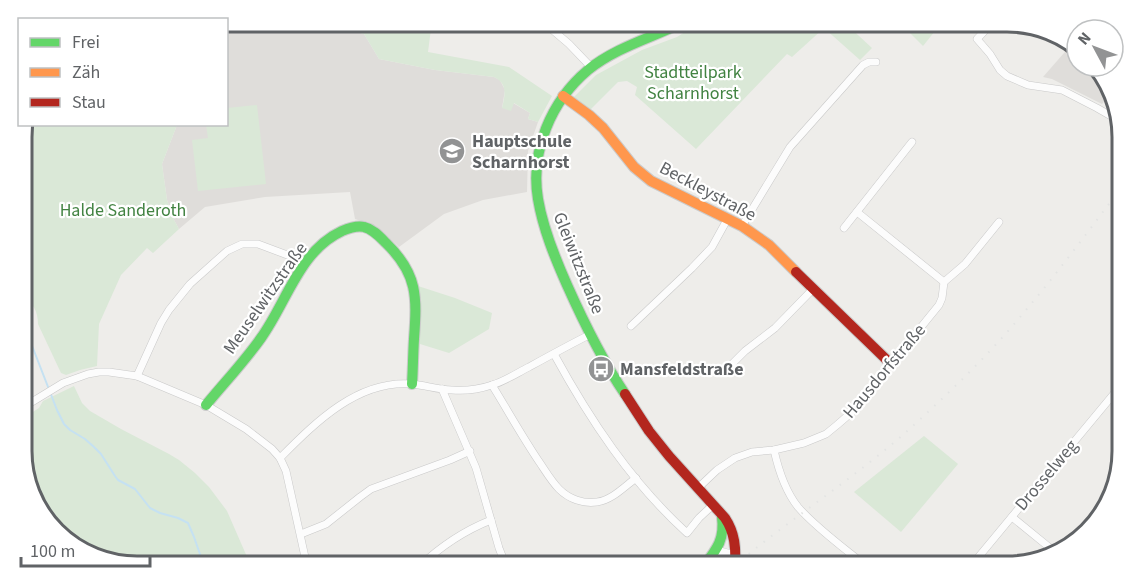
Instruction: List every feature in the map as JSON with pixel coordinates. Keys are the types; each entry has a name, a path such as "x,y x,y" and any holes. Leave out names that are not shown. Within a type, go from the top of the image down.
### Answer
{"street":[{"path":"555,32 591,67"},
{"name":"Gleiwitzstraße","path":"665,32 591,67 563,96 549,120 540,144 536,172 537,195 555,256 590,335 621,389 665,451 729,522 735,540 735,555"},
{"path":"984,32 978,39 1000,70 1007,76 1028,85 1063,90 1109,115"},
{"path":"742,226 790,147 863,65 876,62"},
{"name":"Beckleystraße","path":"563,96 603,128 634,166 651,181 728,218 769,245 891,364"},
{"path":"844,228 912,142"},
{"path":"857,212 944,282 965,264 999,222"},
{"path":"631,326 712,247 728,218"},
{"name":"Meuselwitzstraße","path":"206,405 262,336 306,262 334,235 357,226 373,231 390,247 401,261 412,282 415,318 412,384"},
{"path":"137,376 169,310 190,284 227,251 242,244 258,244 306,262"},
{"name":"Hausdorfstraße","path":"698,488 717,470 735,458 752,452 804,443 826,434 837,425 852,412 939,305 944,282"},
{"path":"732,364 775,328 813,289"},
{"path":"280,458 313,426 351,398 400,384 463,390 492,385 590,335"},
{"path":"554,354 589,416 618,457 657,504 687,533 714,504"},
{"path":"32,402 58,386 93,372 137,376 206,405 258,438 280,458 286,471 305,556"},
{"path":"492,385 535,456 555,485 569,497 577,501 598,502 609,498 636,478"},
{"path":"442,389 470,451 502,556"},
{"name":"Drosselweg","path":"980,555 1112,396"},
{"path":"774,450 782,477 796,505 853,555"},
{"path":"301,534 326,524 371,489 470,451"},
{"path":"714,553 723,537 721,514"},
{"path":"1012,517 1049,547"},
{"path":"432,556 444,546 491,520"},
{"name":"Gleiwitzstraße","path":"714,553 721,551 728,555"}],"shaded area":[{"path":"228,32 357,32 364,34 379,59 435,70 494,77 500,80 505,90 502,108 513,103 530,113 528,119 538,122 528,151 527,192 483,200 444,214 399,247 376,226 355,219 350,192 265,197 205,207 179,229 167,200 162,164 177,126 228,126"},
{"path":"1065,52 1065,78 1093,78 1105,100 1102,104 1052,79 1043,77"}],"green space":[{"path":"357,32 431,32 428,52 509,67 552,96 538,122 528,119 530,113 514,103 511,111 502,108 503,86 494,77 435,70 379,59 364,34"},
{"name":"Stadtteilpark Scharnhorst","path":"685,32 820,32 792,57 787,54 696,149 635,95 637,87 627,81 618,82 589,111 574,97 596,75 642,50"},
{"name":"Stadtteilpark Scharnhorst","path":"828,32 855,32 872,48 860,60"},
{"path":"909,32 934,32 923,46"},
{"path":"257,105 266,184 198,191 192,140 208,138 206,126 228,126 228,108"},
{"name":"Halde Sanderoth","path":"32,126 177,126 162,164 167,200 179,229 153,253 147,248 121,275 99,324 97,366 66,375 61,373 38,324 32,306"},
{"path":"418,286 492,313 489,329 449,353 420,344"},
{"path":"74,386 82,403 90,411 179,460 209,487 227,511 247,556 136,556 103,550 78,538 49,509 35,478 32,464 32,413 39,408 43,401"},
{"path":"924,436 958,464 901,532 854,492"}],"waterway":[{"path":"32,346 64,424 94,447 118,480 135,489 150,508 188,523 201,556"}],"railway":[{"path":"748,555 904,434 952,389 1026,310 1112,200"}],"traffic: fast":[{"path":"625,394 587,327 554,254 538,199 537,163 546,128 563,96 575,82 588,70 611,55 661,32"},
{"path":"206,405 261,338 295,278 315,251 342,231 361,226 373,231 397,254 410,276 415,298 412,384"},
{"path":"712,555 721,538 722,517"}],"traffic: slow":[{"path":"563,96 603,128 634,167 651,181 742,226 769,245 796,272"}],"traffic: jam":[{"path":"796,272 891,364"},
{"path":"625,394 649,431 669,456 725,518 731,529 735,555"}],"place":[{"name":"Hauptschule Scharnhorst","path":"452,151"},
{"name":"Mansfeldstraße","path":"601,369"}]}
